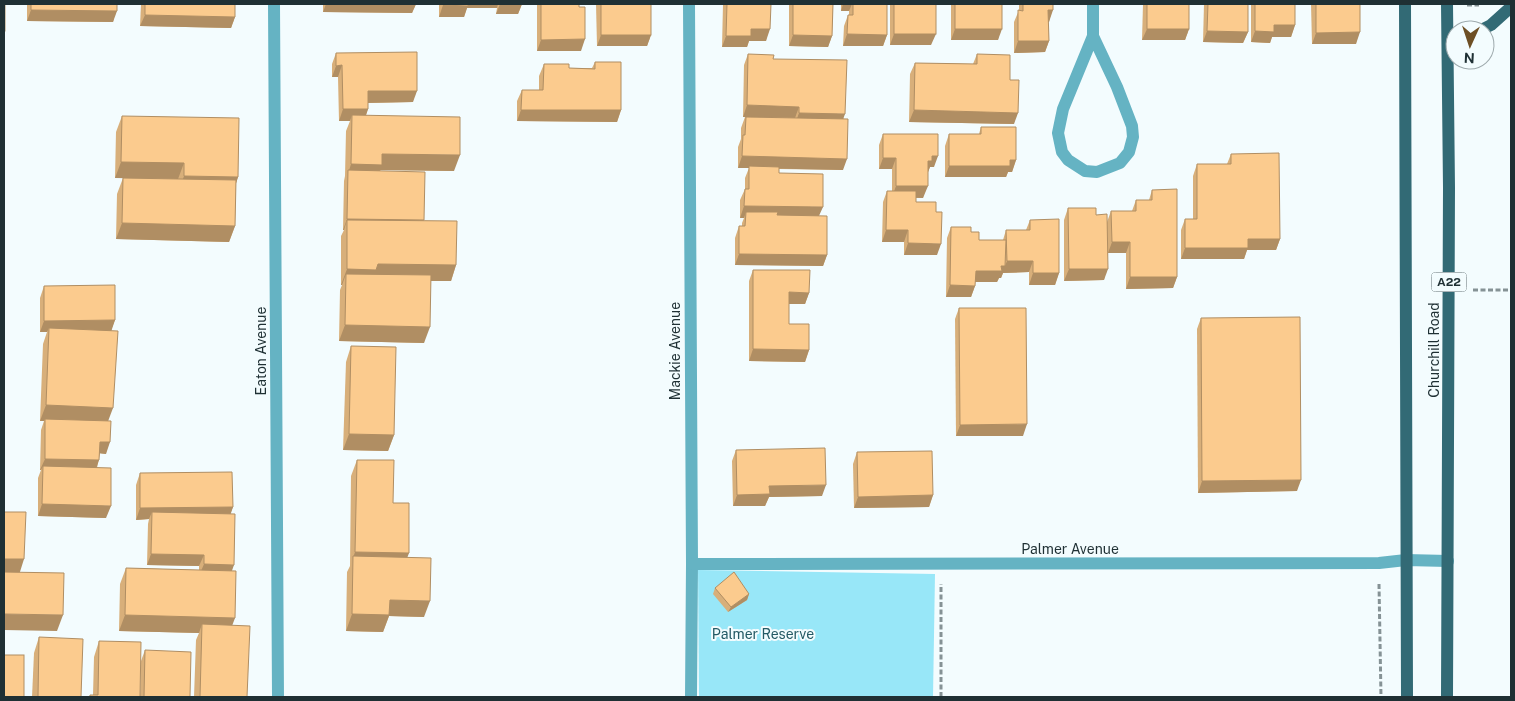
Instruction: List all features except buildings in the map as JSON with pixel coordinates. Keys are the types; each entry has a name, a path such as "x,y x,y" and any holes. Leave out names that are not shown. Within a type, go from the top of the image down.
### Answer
{"main road":[{"name":"Churchill Road","path":"1405,4 1407,697"},
{"name":"Churchill Road","path":"1447,4 1449,20"},
{"path":"1495,20 1511,6"},
{"name":"Churchill Road","path":"1448,697 1451,70"}],"street":[{"name":"Eaton Avenue","path":"274,4 278,697"},
{"name":"Mackie Avenue","path":"688,4 692,564 690,697"},
{"path":"1093,4 1093,36 1063,110 1058,133 1062,152 1068,160 1084,170 1097,172 1120,163 1129,152 1133,137 1132,126 1117,87 1093,36"},
{"name":"Palmer Avenue","path":"692,564 1379,563 1406,560 1448,561"}],"path":[{"path":"1466,5 1479,5"},
{"path":"1473,290 1511,290"},
{"path":"941,583 941,697"},
{"path":"1379,584 1380,697"}],"green space":[{"name":"Palmer Reserve","path":"698,570 935,574 933,697 699,697"}]}
